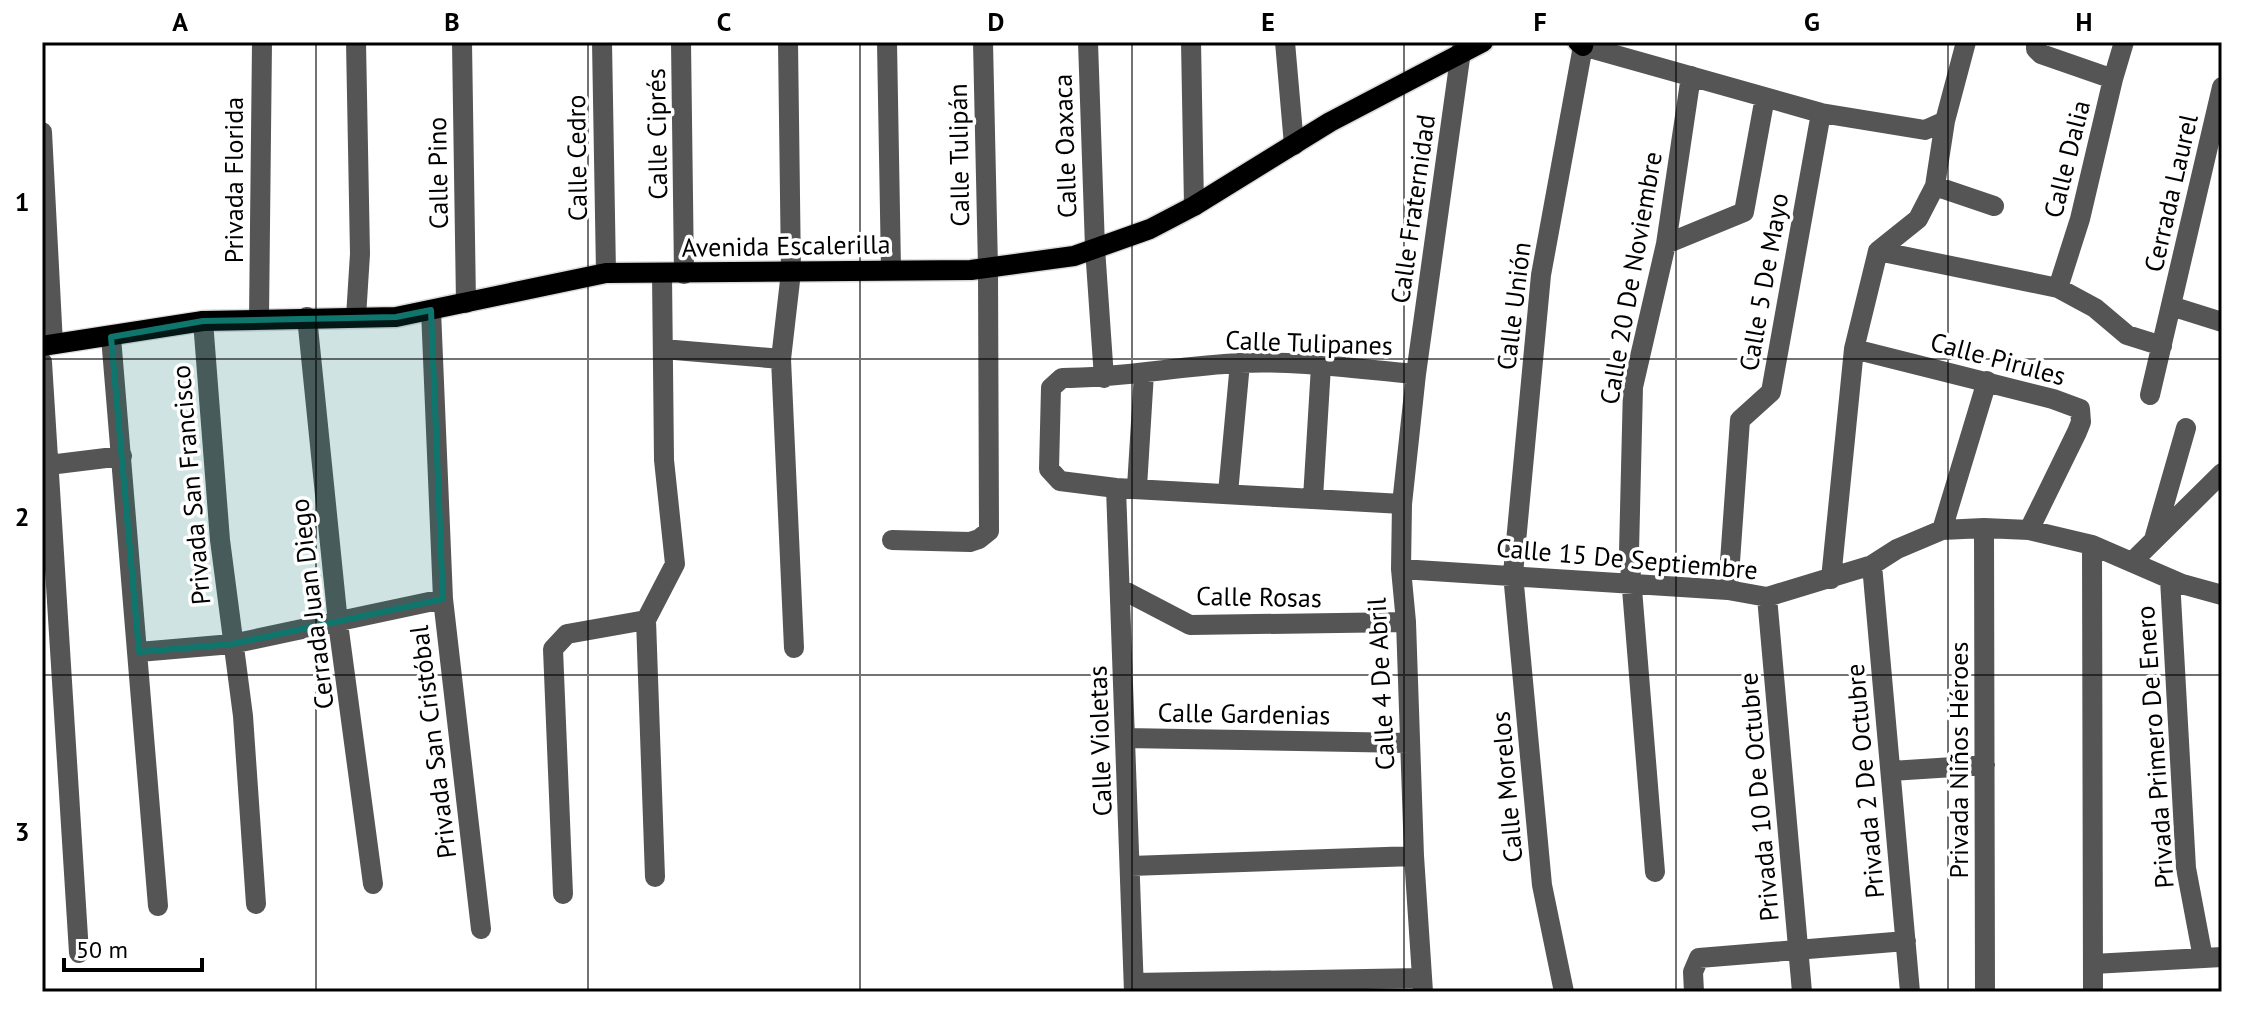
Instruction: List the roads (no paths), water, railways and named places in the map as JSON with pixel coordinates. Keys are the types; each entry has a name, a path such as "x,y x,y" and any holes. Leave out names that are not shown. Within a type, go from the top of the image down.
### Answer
{"main road":[{"name":"Avenida Escalerilla","path":"46,351 203,321 396,317 606,273 988,268 1074,256 1150,229 1194,206 1330,122 1483,42"}],"street":[{"name":"Privada Florida","path":"259,319 262,42"},
{"path":"356,42 360,254 356,317"},
{"name":"Calle Pino","path":"462,42 466,303"},
{"name":"Calle Cedro","path":"602,42 606,273"},
{"name":"Calle Ciprés","path":"681,42 684,274"},
{"path":"788,42 791,272 781,359 794,648"},
{"path":"887,42 891,269"},
{"name":"Calle Tulipán","path":"892,540 970,542 989,531 983,42"},
{"name":"Calle Oaxaca","path":"1088,42 1095,248 1104,378"},
{"path":"1191,42 1194,206"},
{"path":"1285,42 1294,145"},
{"path":"1831,579 1854,349 1878,251 1918,219 1935,186 1945,121 1966,42"},
{"path":"2036,42 2036,49 2041,54 2113,79"},
{"name":"Calle Dalia","path":"2058,288 2080,219 2124,42"},
{"path":"1582,43 1821,113 1925,130 1945,121"},
{"name":"Calle Unión","path":"1513,574 1541,275 1582,43"},
{"name":"Calle Fraternidad","path":"1416,374 1461,51"},
{"name":"Calle 20 De Noviembre","path":"1655,872 1629,552 1633,387 1666,244 1691,76"},
{"name":"Cerrada Laurel","path":"2222,87 2171,306 2222,322"},
{"path":"1666,244 1744,212 1765,97"},
{"name":"Calle 5 De Mayo","path":"1728,590 1740,420 1771,392 1821,113"},
{"path":"42,132 49,465 79,953"},
{"path":"1935,186 1994,206"},
{"path":"1878,251 2058,288 2095,308 2127,335 2162,346"},
{"path":"655,877 646,620 675,564 664,460 662,274"},
{"path":"2150,395 2171,306"},
{"name":"Privada San Cristóbal","path":"431,310 443,599 481,929"},
{"name":"Cerrada Juan Diego","path":"307,317 338,623 373,884"},
{"name":"Privada San Francisco","path":"203,321 220,540 243,716 256,904"},
{"path":"111,337 158,906"},
{"path":"663,349 781,359"},
{"name":"Calle Pirules","path":"1854,349 1987,381 2080,409 2082,415 2068,453 2029,530"},
{"path":"1228,493 1240,363"},
{"name":"Calle Tulipanes","path":"1116,488 1060,481 1049,469 1051,388 1062,378 1104,378 1240,363 1416,374"},
{"path":"1313,498 1321,366"},
{"path":"1137,487 1144,373"},
{"name":"Calle 4 De Abril","path":"1416,374 1402,504 1401,569 1422,985"},
{"path":"1942,530 1987,381"},
{"path":"2154,540 2186,428"},
{"path":"49,465 122,456"},
{"path":"2132,562 2222,473"},
{"path":"1116,488 1402,504"},
{"name":"Calle Violetas","path":"1116,488 1134,988"},
{"name":"Privada Niños Héroes","path":"1984,528 1985,992"},
{"name":"Calle 15 De Septiembre","path":"1401,569 1728,590 1767,597 1872,565 1897,549 1942,530 2029,530"},
{"path":"2029,530 2092,545 2170,579 2222,595"},
{"path":"2092,545 2093,992"},
{"name":"Privada 2 De Octubre","path":"1872,565 1910,992"},
{"name":"Calle Morelos","path":"1513,574 1542,885 1564,992"},
{"name":"Privada Primero De Enero","path":"2170,579 2186,868 2212,958"},
{"name":"Calle Rosas","path":"1121,589 1190,625 1406,622"},
{"name":"Privada 10 De Octubre","path":"1767,597 1802,992"},
{"path":"139,652 232,644 443,599"},
{"path":"563,894 553,649 567,634 646,620"},
{"name":"Calle Gardenias","path":"1125,738 1409,743"},
{"path":"1891,771 1985,765"},
{"path":"1131,866 1414,856"},
{"path":"1694,992 1693,972 1699,958 1906,941"},
{"path":"2093,964 2212,958"},
{"path":"1134,988 1422,985"}]}
